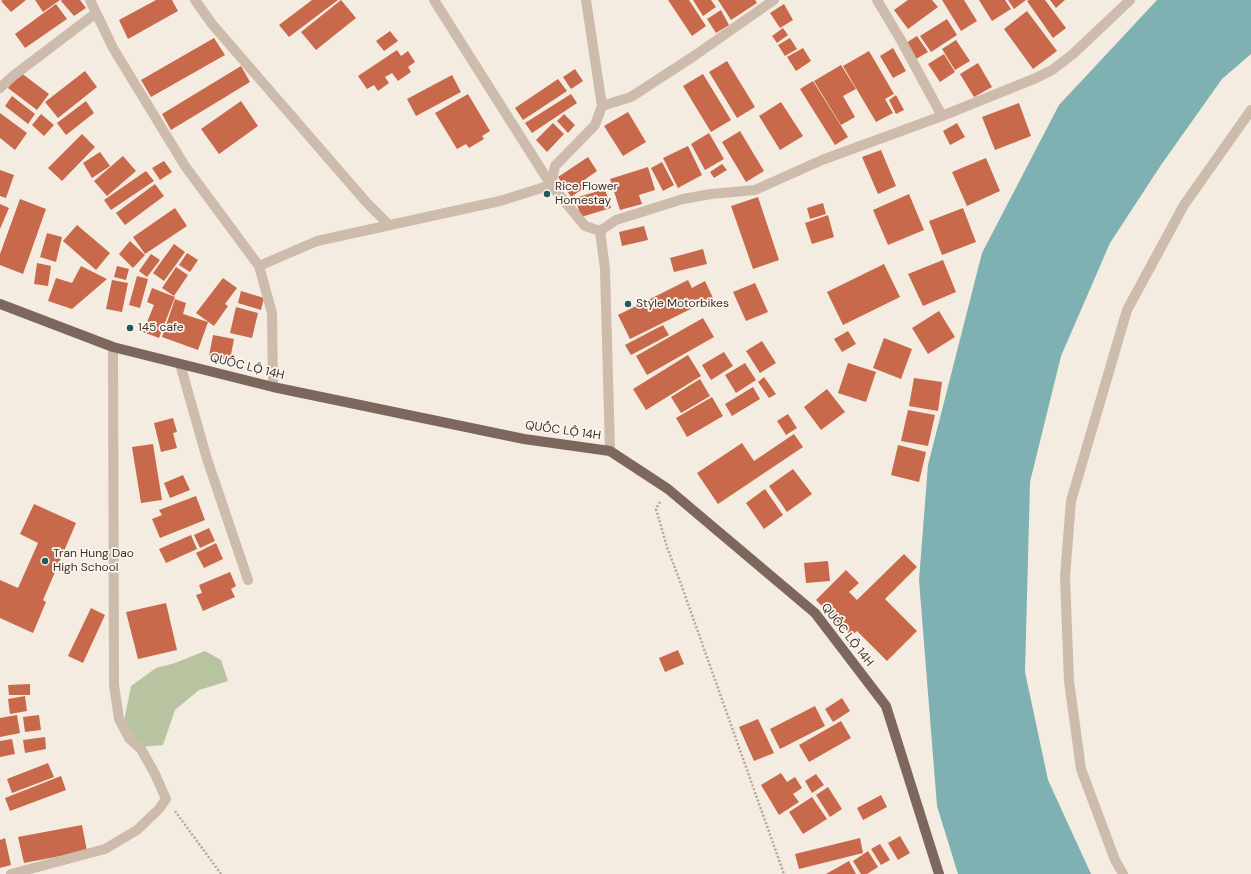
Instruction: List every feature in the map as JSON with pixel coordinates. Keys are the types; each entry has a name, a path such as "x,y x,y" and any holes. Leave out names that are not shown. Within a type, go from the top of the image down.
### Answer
{"main road":[{"name":"QUỐC LỘ 14H","path":"0,304 113,347 273,387 524,439 610,451 668,489 815,613 886,706 939,874"}],"street":[{"path":"90,0 113,48 185,166 258,266 272,313 273,387"},
{"path":"195,0 212,24 388,225"},
{"path":"434,0 551,186 585,226 600,231"},
{"path":"551,186 555,166 595,125 602,106 586,0"},
{"path":"602,106 631,97 694,56 774,0"},
{"path":"878,0 942,116"},
{"path":"600,231 616,220 683,199 711,194 756,190 822,160 942,116 1036,78 1052,70 1073,54 1130,0"},
{"path":"0,88 13,76 96,13"},
{"path":"1123,874 1116,860 1081,769 1069,681 1065,577 1071,500 1127,310 1184,205 1251,110"},
{"path":"258,266 317,241 500,201 551,186"},
{"path":"600,231 605,269 610,451"},
{"path":"11,874 105,849 137,830 159,809 166,799 155,774 141,749 129,738 119,719 114,685 113,347"},
{"path":"180,364 207,459 248,580"}],"path":[{"path":"668,489 656,509 667,547 784,874"},
{"path":"166,799 221,874"}],"green space":[{"path":"205,651 221,660 228,681 199,690 175,710 163,745 141,747 124,721 131,686 156,668 175,663"}],"water":[{"path":"1157,0 1251,0 1251,54 1222,79 1161,165 1110,243 1061,356 1030,482 1025,672 1048,780 1091,874 958,874 937,806 919,580 928,465 982,253 1059,105"}],"building":[{"path":"26,0 11,12 1,1"},
{"path":"35,0 60,0 43,12"},
{"path":"80,0 86,8 74,16 61,1"},
{"path":"156,0 172,0 178,11 128,39 119,20"},
{"path":"312,0 338,0 289,37 279,25"},
{"path":"341,0 356,18 316,50 301,32"},
{"path":"668,0 689,0 706,26 692,36"},
{"path":"693,0 711,0 716,7 703,16"},
{"path":"718,0 755,0 757,3 731,20"},
{"path":"908,0 932,0 938,7 908,29 894,10"},
{"path":"942,0 964,0 977,21 961,31"},
{"path":"979,0 1005,0 1011,9 992,21"},
{"path":"1008,0 1026,0 1014,9"},
{"path":"1045,0 1066,28 1053,38 1027,1"},
{"path":"1050,0 1065,0 1056,8"},
{"path":"56,4 67,19 25,48 15,34"},
{"path":"784,4 793,20 780,28 770,13"},
{"path":"721,10 729,25 716,33 707,19"},
{"path":"1027,11 1057,51 1033,69 1004,29"},
{"path":"947,19 957,35 931,52 920,36"},
{"path":"783,28 788,35 777,43 772,36"},
{"path":"390,31 398,41 384,51 376,41"},
{"path":"917,36 928,52 916,59 906,43"},
{"path":"214,38 225,55 151,97 141,80"},
{"path":"790,38 797,49 785,56 778,45"},
{"path":"956,40 970,61 955,70 942,49"},
{"path":"803,48 811,61 796,71 787,57"},
{"path":"893,48 906,71 893,78 880,56"},
{"path":"397,50 401,56 408,51 415,62 408,67 411,72 398,81 392,73 385,77 389,83 378,91 374,85 367,89 358,76"},
{"path":"869,51 894,94 885,99 893,113 876,122 843,66"},
{"path":"944,54 955,72 940,82 928,64"},
{"path":"727,61 755,107 737,118 709,72"},
{"path":"978,63 992,87 974,97 960,74"},
{"path":"841,65 856,89 843,96 855,117 841,125 814,81"},
{"path":"241,66 250,82 171,130 162,114"},
{"path":"575,69 583,81 571,89 563,77"},
{"path":"85,71 97,87 58,118 45,102"},
{"path":"20,72 49,94 37,110 8,88"},
{"path":"703,74 731,120 711,132 683,86"},
{"path":"452,75 461,92 416,116 407,99"},
{"path":"558,79 567,91 523,120 515,108"},
{"path":"813,81 848,137 835,145 800,89"},
{"path":"468,94 490,131 482,136 484,139 469,148 466,144 457,149 435,113"},
{"path":"571,94 577,103 532,133 525,123"},
{"path":"896,95 904,110 896,114 889,100"},
{"path":"12,96 35,114 28,124 5,106"},
{"path":"86,101 94,113 66,135 57,123"},
{"path":"241,101 258,126 219,154 201,129"},
{"path":"781,102 803,136 780,150 759,116"},
{"path":"1019,103 1031,136 995,150 982,117"},
{"path":"628,112 646,142 623,156 604,126"},
{"path":"0,113 27,133 15,150 0,138"},
{"path":"41,114 54,125 44,136 32,125"},
{"path":"564,114 575,125 568,133 557,121"},
{"path":"553,123 564,134 547,152 536,140"},
{"path":"957,123 965,137 950,145 943,131"},
{"path":"740,131 764,171 746,182 722,142"},
{"path":"709,133 724,159 705,170 691,144"},
{"path":"82,134 95,147 62,181 48,168"},
{"path":"688,146 702,175 678,188 663,158"},
{"path":"881,150 896,186 878,194 862,157"},
{"path":"100,152 110,166 92,178 83,163"},
{"path":"123,156 136,171 107,196 94,181"},
{"path":"588,157 597,171 580,183 584,188 571,197 558,177"},
{"path":"986,158 1000,191 967,206 952,172"},
{"path":"164,161 172,172 160,180 152,168"},
{"path":"662,162 674,185 663,191 651,168"},
{"path":"722,164 727,170 714,178 710,172"},
{"path":"648,167 655,190 639,195 642,204 620,210 610,179"},
{"path":"0,170 14,175 6,198 0,196"},
{"path":"146,171 154,181 111,210 104,200"},
{"path":"155,184 164,196 125,225 116,213"},
{"path":"605,189 611,208 581,217 575,198"},
{"path":"909,194 924,230 888,245 873,210"},
{"path":"758,197 779,260 753,269 731,206"},
{"path":"20,199 46,209 23,274 0,265 0,254"},
{"path":"823,203 826,214 810,219 807,208"},
{"path":"0,204 9,208 0,229"},
{"path":"175,208 187,226 145,254 133,237"},
{"path":"963,208 976,242 942,255 929,221"},
{"path":"828,215 834,237 812,244 805,223"},
{"path":"77,225 110,253 96,270 63,241"},
{"path":"644,226 648,240 622,246 619,232"},
{"path":"47,233 62,237 56,262 40,257"},
{"path":"130,241 145,255 133,268 119,254"},
{"path":"174,244 185,252 164,281 153,273"},
{"path":"703,249 707,264 674,272 670,258"},
{"path":"187,253 198,260 190,272 179,265"},
{"path":"151,254 160,260 147,277 139,271"},
{"path":"943,260 956,292 923,306 908,274"},
{"path":"37,263 51,266 48,286 34,284"},
{"path":"884,264 900,297 843,325 827,292"},
{"path":"81,266 107,279 72,309 48,301 56,278 72,283"},
{"path":"117,266 129,269 126,280 114,277"},
{"path":"176,267 188,275 174,296 162,288"},
{"path":"137,276 148,279 140,308 129,305"},
{"path":"223,278 237,288 225,304 228,306 214,326 196,313"},
{"path":"112,280 128,283 122,312 106,309"},
{"path":"688,280 692,288 705,281 713,298 630,339 618,315"},
{"path":"755,283 768,312 746,321 733,292"},
{"path":"152,288 175,297 159,338 143,332 154,305 147,302"},
{"path":"241,291 264,298 261,310 238,303"},
{"path":"175,299 186,303 183,314 208,322 198,350 162,337"},
{"path":"236,307 258,313 252,338 230,333"},
{"path":"939,311 955,337 928,354 912,328"},
{"path":"703,318 714,337 647,375 636,356"},
{"path":"663,325 669,335 631,355 625,345"},
{"path":"848,331 856,344 842,352 834,339"},
{"path":"213,335 234,339 230,360 209,356"},
{"path":"884,338 912,349 901,379 873,368"},
{"path":"762,341 776,363 760,373 746,351"},
{"path":"724,352 733,366 711,380 702,365"},
{"path":"688,355 701,376 646,410 633,389"},
{"path":"745,363 756,380 736,393 725,375"},
{"path":"848,363 876,372 866,402 838,393"},
{"path":"764,377 776,394 769,398 758,382"},
{"path":"914,378 942,382 938,411 909,406"},
{"path":"700,379 710,396 681,413 671,397"},
{"path":"753,387 760,399 732,416 725,404"},
{"path":"827,389 845,412 821,430 804,407"},
{"path":"712,397 723,416 687,437 676,418"},
{"path":"908,410 935,415 928,446 901,441"},
{"path":"788,414 797,428 786,435 777,421"},
{"path":"173,418 177,432 173,433 177,448 161,452 154,423"},
{"path":"794,434 803,447 718,504 697,473 742,443 754,461"},
{"path":"153,444 162,500 141,503 132,447"},
{"path":"898,445 926,452 919,482 891,475"},
{"path":"793,469 812,494 787,512 769,486"},
{"path":"183,475 190,490 170,498 164,483"},
{"path":"765,489 783,515 764,529 746,503"},
{"path":"196,496 205,520 160,538 152,519 162,515 159,510"},
{"name":"Tran Hung Dao High School","path":"34,504 76,523 43,600 46,602 33,633 0,618 0,580 18,588 38,543 20,534"},
{"path":"209,528 215,541 200,548 194,535"},
{"path":"191,535 197,549 166,563 159,549"},
{"path":"216,543 223,559 204,568 196,553"},
{"path":"904,554 917,567 885,599 917,631 887,661 857,631 851,636 816,600 846,570 859,583 849,592 857,600"},
{"path":"828,561 830,581 806,583 804,563"},
{"path":"230,572 236,586 231,589 235,597 203,611 196,595 202,593 199,585"},
{"path":"166,603 177,650 138,659 126,612"},
{"path":"91,608 105,615 83,663 68,656"},
{"path":"678,650 684,664 665,672 659,658"},
{"path":"30,684 30,695 9,695 8,685"},
{"path":"25,696 27,711 10,714 8,699"},
{"path":"842,698 850,711 833,722 825,709"},
{"path":"815,706 825,726 780,749 770,729"},
{"path":"17,715 20,733 0,737 0,718"},
{"path":"39,715 41,730 25,732 23,717"},
{"path":"758,719 774,753 754,761 739,727"},
{"path":"841,721 851,738 809,762 799,745"},
{"path":"45,737 46,749 25,753 23,740"},
{"path":"12,739 15,754 0,757 0,741"},
{"path":"48,763 54,777 12,793 7,779"},
{"path":"781,773 787,782 795,777 802,788 793,794 799,802 779,815 761,785"},
{"path":"816,774 824,785 812,793 805,781"},
{"path":"61,776 66,790 10,811 5,798"},
{"path":"828,787 842,809 830,817 816,795"},
{"path":"881,795 887,807 863,820 857,808"},
{"path":"812,797 827,819 803,834 789,812"},
{"path":"82,825 87,851 24,863 18,837"},
{"path":"900,836 910,853 898,860 888,843"},
{"path":"5,838 11,865 0,868 0,840"},
{"path":"860,838 863,853 799,869 795,854"},
{"path":"880,844 890,860 881,865 871,849"},
{"path":"868,851 878,867 867,874 861,874 853,861"},
{"path":"849,861 856,874 826,874"}],"place":[{"name":"Rice Flower Homestay","path":"547,194"},
{"name":"Style Motorbikes","path":"628,304"},
{"name":"145 cafe","path":"130,328"},
{"name":"Tran Hung Dao High School","path":"45,561"}]}
